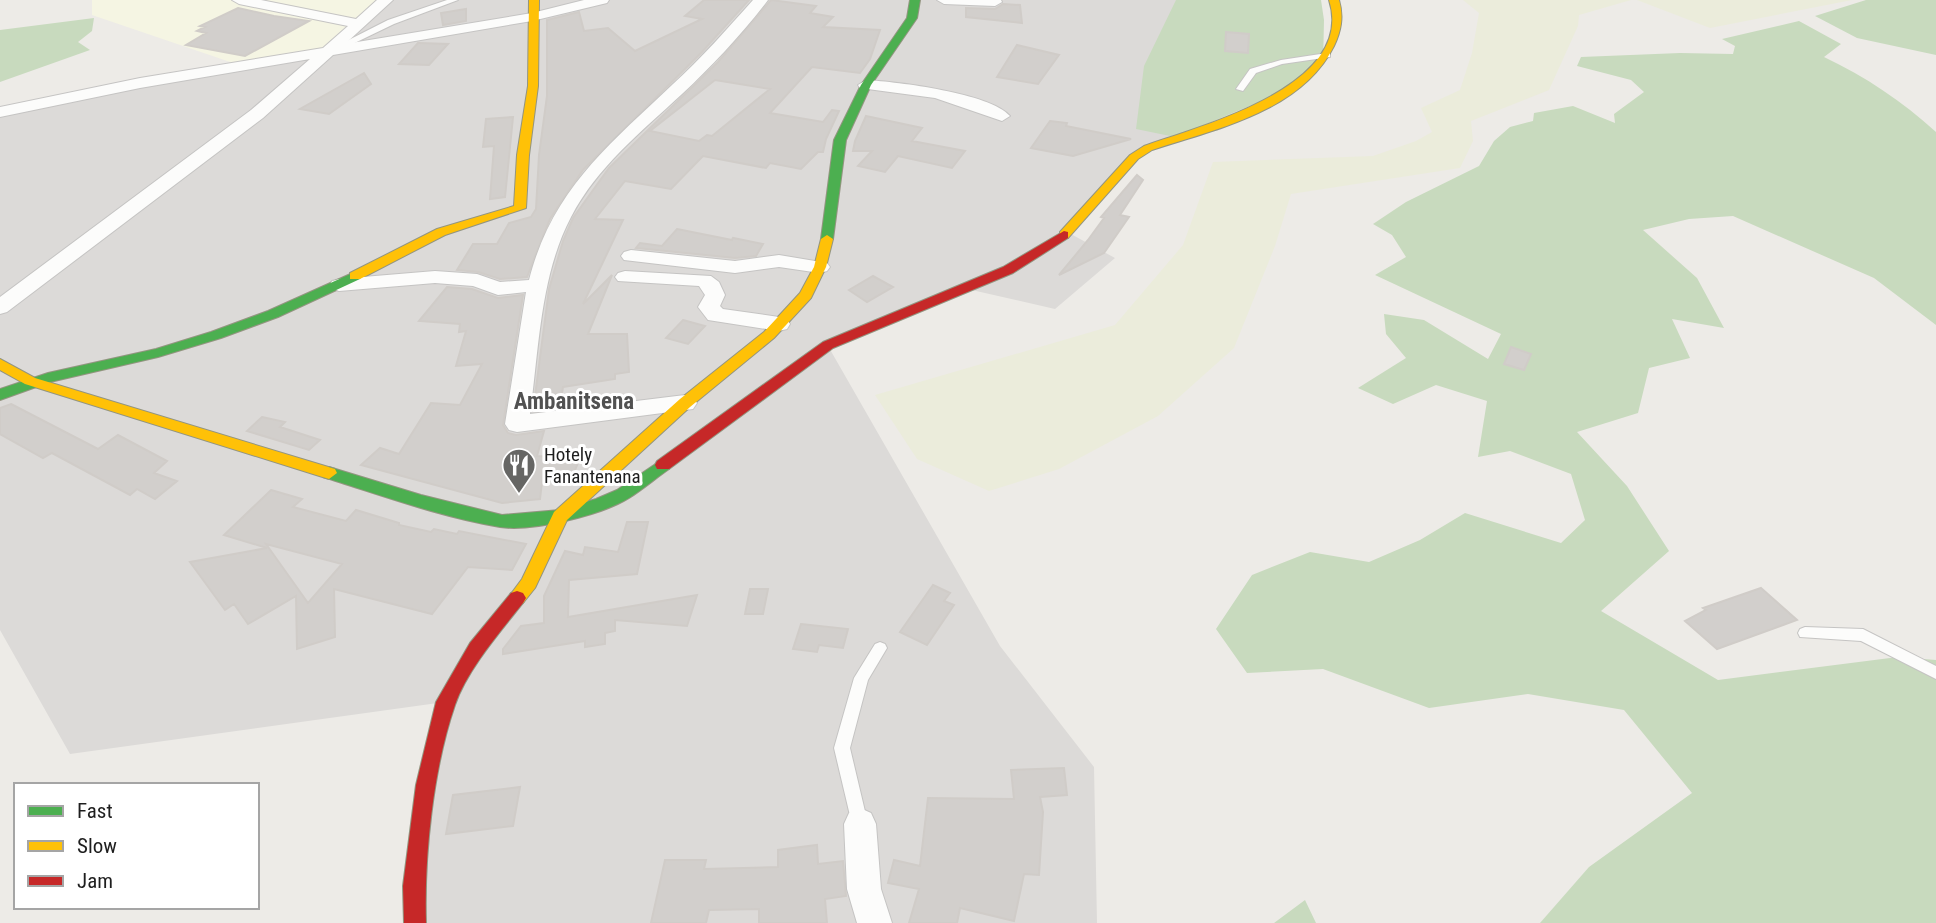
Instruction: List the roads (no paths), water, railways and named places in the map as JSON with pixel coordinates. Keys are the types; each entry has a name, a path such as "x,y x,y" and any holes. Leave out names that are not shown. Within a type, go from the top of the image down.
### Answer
{"street":[{"path":"240,0 359,24"},
{"path":"0,307 211,149 333,50 386,0"},
{"path":"0,395 30,381 131,360 239,326 304,302 441,232 520,208 523,155 533,86 534,0"},
{"path":"0,112 140,83 532,17 602,0"},
{"path":"685,403 517,424 537,285 561,219 602,157 680,87 761,0"},
{"path":"415,923 414,886 426,785 446,702 477,648 529,583 560,516 685,403 779,324 806,295 820,267 826,246 840,140 866,85 912,18 915,0"},
{"path":"944,0 995,2"},
{"path":"0,364 30,381 421,501 502,521 560,516 601,504 623,494 828,345 1033,257 1069,232 1134,157 1175,137 1254,110 1310,76 1328,55 1335,40 1338,13 1335,0"},
{"path":"866,85 939,92 1002,116"},
{"path":"779,324 716,315 709,307 715,295 712,286 704,280 628,267 735,267 779,261 820,267"},
{"path":"339,285 435,277 477,280 498,289 537,285"},
{"path":"860,824 869,914 875,923"}],"lane":[{"path":"333,50 391,22 454,0"},
{"path":"1240,89 1253,71 1280,62 1328,55"},
{"path":"1805,633 1863,635 1936,673"},
{"path":"860,824 842,748 860,678 880,648"}],"place":[{"name":"Hotely Fanantenana","path":"519,495"}],"district":[{"name":"Ambanitsena","path":"574,401"}]}
